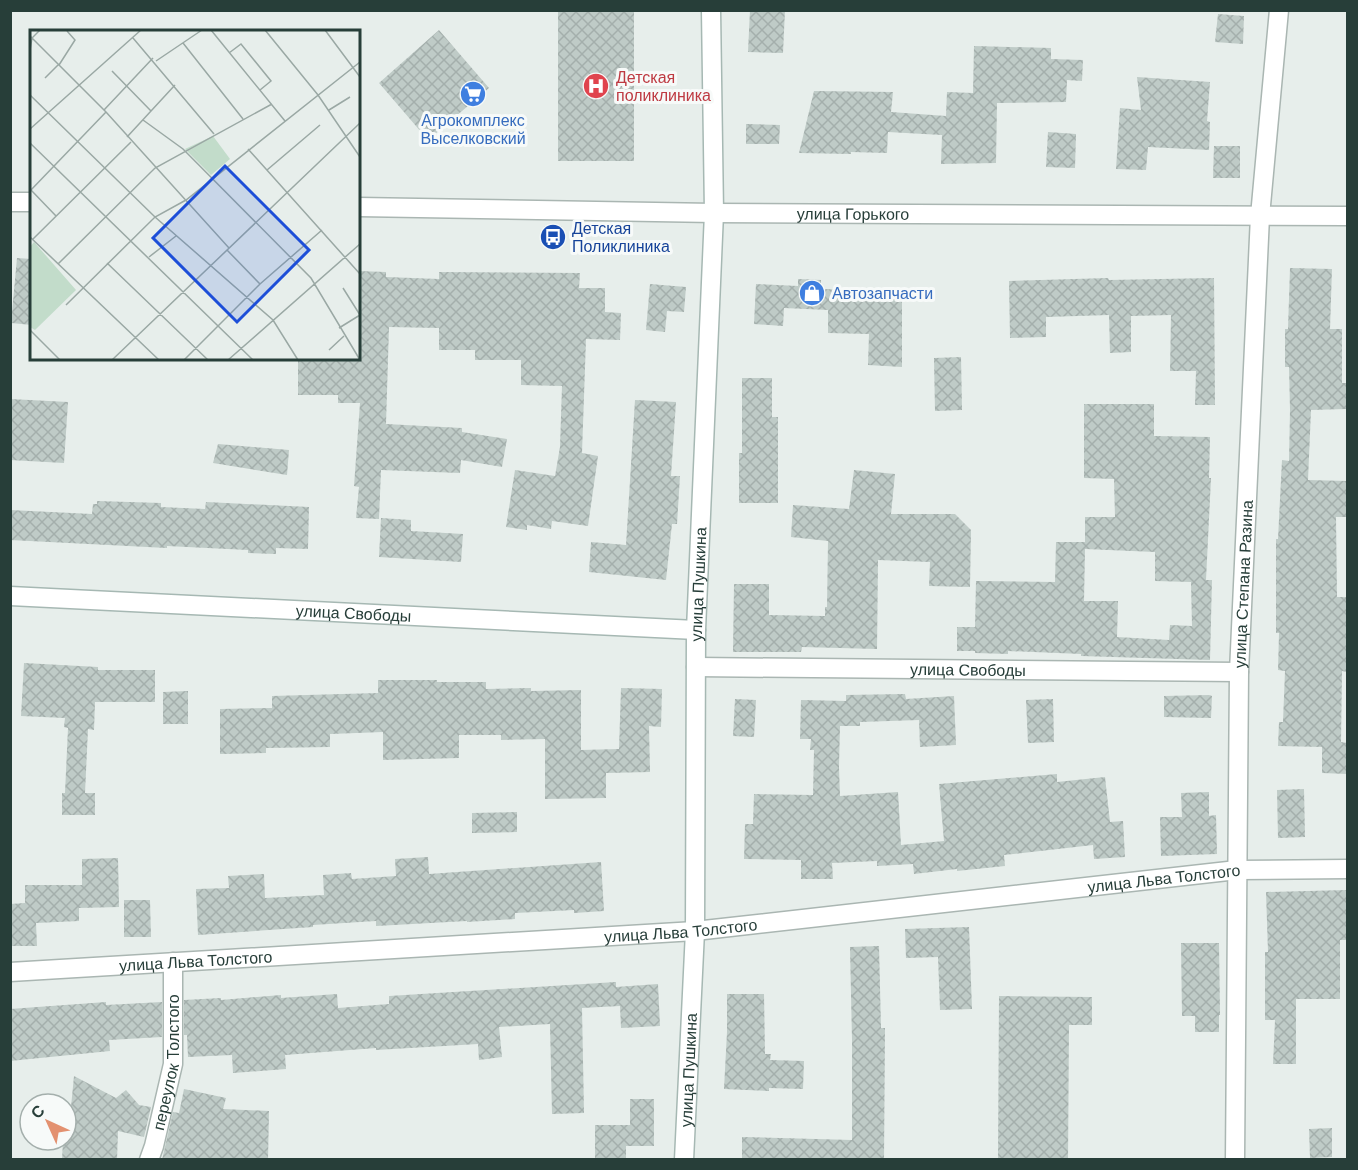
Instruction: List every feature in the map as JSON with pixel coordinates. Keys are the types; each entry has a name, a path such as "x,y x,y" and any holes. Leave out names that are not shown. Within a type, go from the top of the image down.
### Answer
{"street":[{"name":"улица Пушкина","path":"684,1160 695,931 696,630 714,213 711,10"},
{"name":"улица Степана Разина","path":"1235,1160 1239,672 1260,216 1279,10"},
{"path":"10,202 30,202"},
{"name":"улица Горького","path":"360,207 714,213 1347,216"},
{"name":"улица Свободы","path":"10,596 696,630"},
{"name":"улица Свободы","path":"696,667 1239,672"},
{"name":"улица Льва Толстого","path":"10,972 695,931 1237,870 1347,869"},
{"name":"переулок Толстого","path":"149,1160 173,1064 173,962"}],"building":[{"name":"Детская поликлиника","path":"558,10 634,10 634,161 558,161"},
{"path":"750,10 785,10 783,53 748,52"},
{"path":"1218,14 1244,16 1243,44 1215,42"},
{"path":"439,30 489,88 428,140 379,83"},
{"path":"974,46 1051,48 1051,59 1083,60 1082,81 1067,80 1066,102 997,103 996,163 941,164 942,135 888,132 887,153 799,153 814,91 893,92 891,112 946,116 947,92 973,93"},
{"path":"1137,77 1210,82 1207,121 1210,122 1209,150 1148,147 1146,170 1116,169 1120,108 1141,110"},
{"path":"746,124 780,125 779,144 746,144"},
{"path":"1048,132 1076,134 1075,168 1046,167"},
{"path":"1214,146 1240,146 1240,178 1213,178"},
{"path":"17,258 30,259 30,325 11,323"},
{"path":"1290,268 1332,269 1330,329 1342,329 1342,383 1346,383 1346,409 1311,410 1308,480 1347,481 1347,517 1336,517 1337,597 1347,597 1347,672 1342,671 1341,742 1347,743 1347,774 1322,773 1322,747 1278,746 1279,722 1283,722 1285,671 1278,670 1276,539 1278,539 1282,460 1289,461 1289,367 1285,367 1285,329 1288,329"},
{"path":"360,271 386,272 386,277 439,279 439,272 580,273 579,288 605,288 605,312 621,313 620,340 586,339 582,453 598,456 588,526 552,521 551,529 527,525 527,530 506,527 515,470 555,476 560,447 562,386 521,385 521,360 475,360 475,350 439,350 439,328 389,327 386,424 462,428 462,432 507,439 502,467 461,460 460,473 381,470 379,519 356,518 359,487 354,486 360,403 338,403 338,395 298,395 298,360 360,360"},
{"path":"1108,278 1109,280 1214,278 1215,405 1195,405 1196,371 1170,371 1171,315 1131,316 1131,352 1110,353 1109,315 1046,317 1046,337 1010,338 1009,281"},
{"path":"798,279 821,280 821,289 902,291 902,367 868,365 869,334 828,333 828,310 784,308 783,326 754,324 756,284 798,286"},
{"path":"650,284 686,287 684,312 667,311 665,332 646,330"},
{"path":"961,357 962,410 935,411 934,358"},
{"path":"742,378 772,378 772,417 778,417 778,503 739,503"},
{"path":"10,399 68,402 64,463 10,460"},
{"path":"635,400 676,402 671,476 680,476 677,524 672,524 666,580 589,572 591,542 626,545"},
{"path":"1084,404 1154,404 1154,436 1210,437 1209,478 1211,478 1206,580 1212,580 1210,660 1008,651 1008,654 957,651 957,627 975,627 976,581 1055,582 1056,542 1085,542 1085,517 1115,517 1114,479 1084,478","holes":["1085,549 1155,552 1155,581 1191,582 1192,626 1170,625 1169,640 1117,637 1118,601 1084,601"]},
{"path":"218,444 289,450 287,475 213,463"},
{"path":"854,470 895,474 891,514 955,514 971,530 970,587 929,586 930,562 878,560 877,649 802,647 801,652 733,652 734,584 769,584 769,615 825,616 828,541 791,537 793,505 849,509"},
{"path":"97,501 161,503 161,507 205,509 206,502 309,507 308,549 276,548 276,554 248,553 248,550 10,540 10,510 92,514 93,504 97,504"},
{"path":"381,518 411,520 411,531 463,534 461,562 379,557"},
{"path":"24,663 98,667 98,670 155,670 155,702 95,702 94,730 88,729 85,793 95,793 95,815 62,815 68,728 64,727 65,718 21,716"},
{"path":"378,680 486,682 486,689 581,690 581,750 619,749 621,688 662,689 661,727 649,726 650,772 606,773 606,798 545,799 545,739 501,740 501,735 459,735 459,758 383,760 383,732 330,734 330,747 266,748 266,753 220,754 220,709 272,708 272,696 378,693"},
{"path":"188,691 188,724 163,724 163,692"},
{"path":"905,694 906,699 954,696 956,745 920,747 919,720 860,722 860,726 840,726 840,796 898,792 901,845 944,841 939,784 1057,774 1057,782 1105,777 1110,822 1123,821 1125,857 1094,859 1093,845 1004,855 1005,866 914,874 913,864 877,866 877,861 832,863 833,879 801,879 801,860 744,859 745,824 753,824 754,794 813,795 814,750 810,750 811,739 800,739 801,700 846,701 846,695"},
{"path":"1164,696 1212,696 1211,718 1164,717"},
{"path":"735,699 756,700 754,737 733,736"},
{"path":"1053,699 1054,742 1028,743 1026,700"},
{"path":"1304,789 1305,837 1278,838 1277,790"},
{"path":"1209,792 1209,816 1216,815 1217,854 1161,856 1160,817 1182,817 1181,793"},
{"path":"517,812 517,832 472,833 472,813"},
{"path":"428,857 429,874 601,862 604,911 515,913 515,919 376,926 376,921 198,935 196,889 229,888 228,876 264,874 265,898 324,895 323,875 351,873 352,879 396,876 395,859"},
{"path":"118,858 119,907 79,908 79,921 36,923 37,946 10,946 10,904 25,903 25,885 82,885 82,859"},
{"path":"1347,890 1347,940 1340,940 1340,999 1296,999 1296,1064 1273,1064 1275,1020 1265,1020 1265,952 1268,952 1266,892"},
{"path":"124,900 150,900 151,937 124,937"},
{"path":"969,927 972,1009 940,1010 938,957 906,958 905,929"},
{"path":"1181,943 1219,943 1219,1032 1195,1032 1195,1016 1182,1016"},
{"path":"879,946 881,1028 885,1028 884,1160 742,1160 742,1137 852,1140 850,947"},
{"path":"616,982 616,987 658,984 660,1026 621,1028 620,1006 582,1008 584,1113 552,1114 550,1024 499,1027 502,1057 479,1060 478,1044 376,1050 376,1048 285,1055 286,1069 233,1073 232,1055 188,1057 187,1035 184,1035 184,1000 221,998 221,1000 281,995 281,998 337,994 338,1008 389,1004 389,996"},
{"path":"727,994 764,994 765,1054 771,1054 770,1060 804,1061 803,1089 769,1088 769,1091 724,1089"},
{"path":"999,996 1092,997 1092,1025 1069,1025 1068,1160 998,1160"},
{"path":"106,1002 106,1005 162,1002 162,1037 109,1040 110,1051 10,1061 10,1009"},
{"path":"74,1076 116,1098 126,1090 139,1105 151,1107 144,1137 118,1131 117,1160 62,1160 62,1152 78,1152 78,1092 72,1092"},
{"path":"184,1089 226,1098 223,1109 269,1111 268,1160 162,1160 173,1112 179,1113"},
{"path":"630,1099 654,1099 654,1146 626,1146 626,1160 595,1160 595,1125 630,1125"},
{"path":"1332,1128 1332,1157 1310,1158 1309,1129"}],"place":[{"name":"Детская поликлиника","path":"596,86"},
{"name":"Агрокомплекс Выселковский","path":"473,94"},
{"name":"Детская Поликлиника","path":"553,237"},
{"name":"Автозапчасти","path":"812,293"}]}
